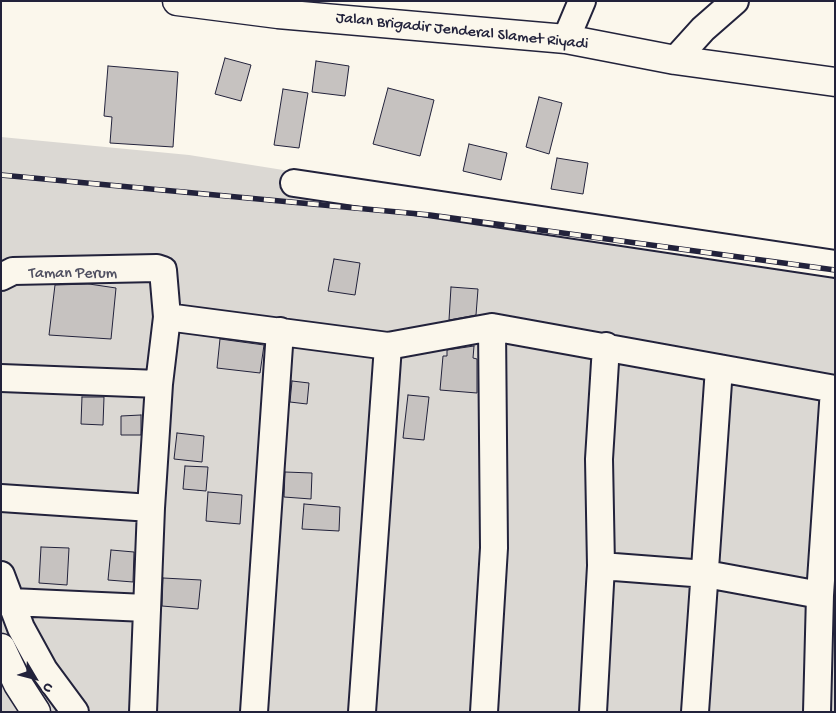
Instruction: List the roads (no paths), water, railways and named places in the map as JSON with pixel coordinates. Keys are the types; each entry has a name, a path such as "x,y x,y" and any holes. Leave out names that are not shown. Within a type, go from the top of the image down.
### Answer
{"main road":[{"name":"Jalan Brigadir Jenderal Slamet Riyadi","path":"178,1 278,14 566,40 675,60 835,82"},
{"path":"1,648 18,684 36,712"}],"street":[{"path":"566,40 582,1"},
{"path":"675,60 703,29 735,1"},
{"path":"294,183 835,264"},
{"path":"1,277 13,271 157,268 163,270 167,317 159,384 151,508 143,712"},
{"path":"167,317 388,346 492,327 606,346 834,389 820,595 817,712"},
{"path":"484,712 494,548 492,327"},
{"path":"254,712 280,331"},
{"path":"362,712 388,346"},
{"path":"593,712 601,566 599,459 606,346"},
{"path":"695,712 719,368"},
{"path":"1,378 159,384"},
{"path":"1,498 151,508"},
{"path":"601,566 706,574 820,595"},
{"path":"1,575 21,628 44,670 75,712"},
{"path":"11,602 146,608"}],"railway":[{"path":"1,175 430,215 835,270"}],"park label":[{"name":"Taman Perum","path":"73,275"}]}
